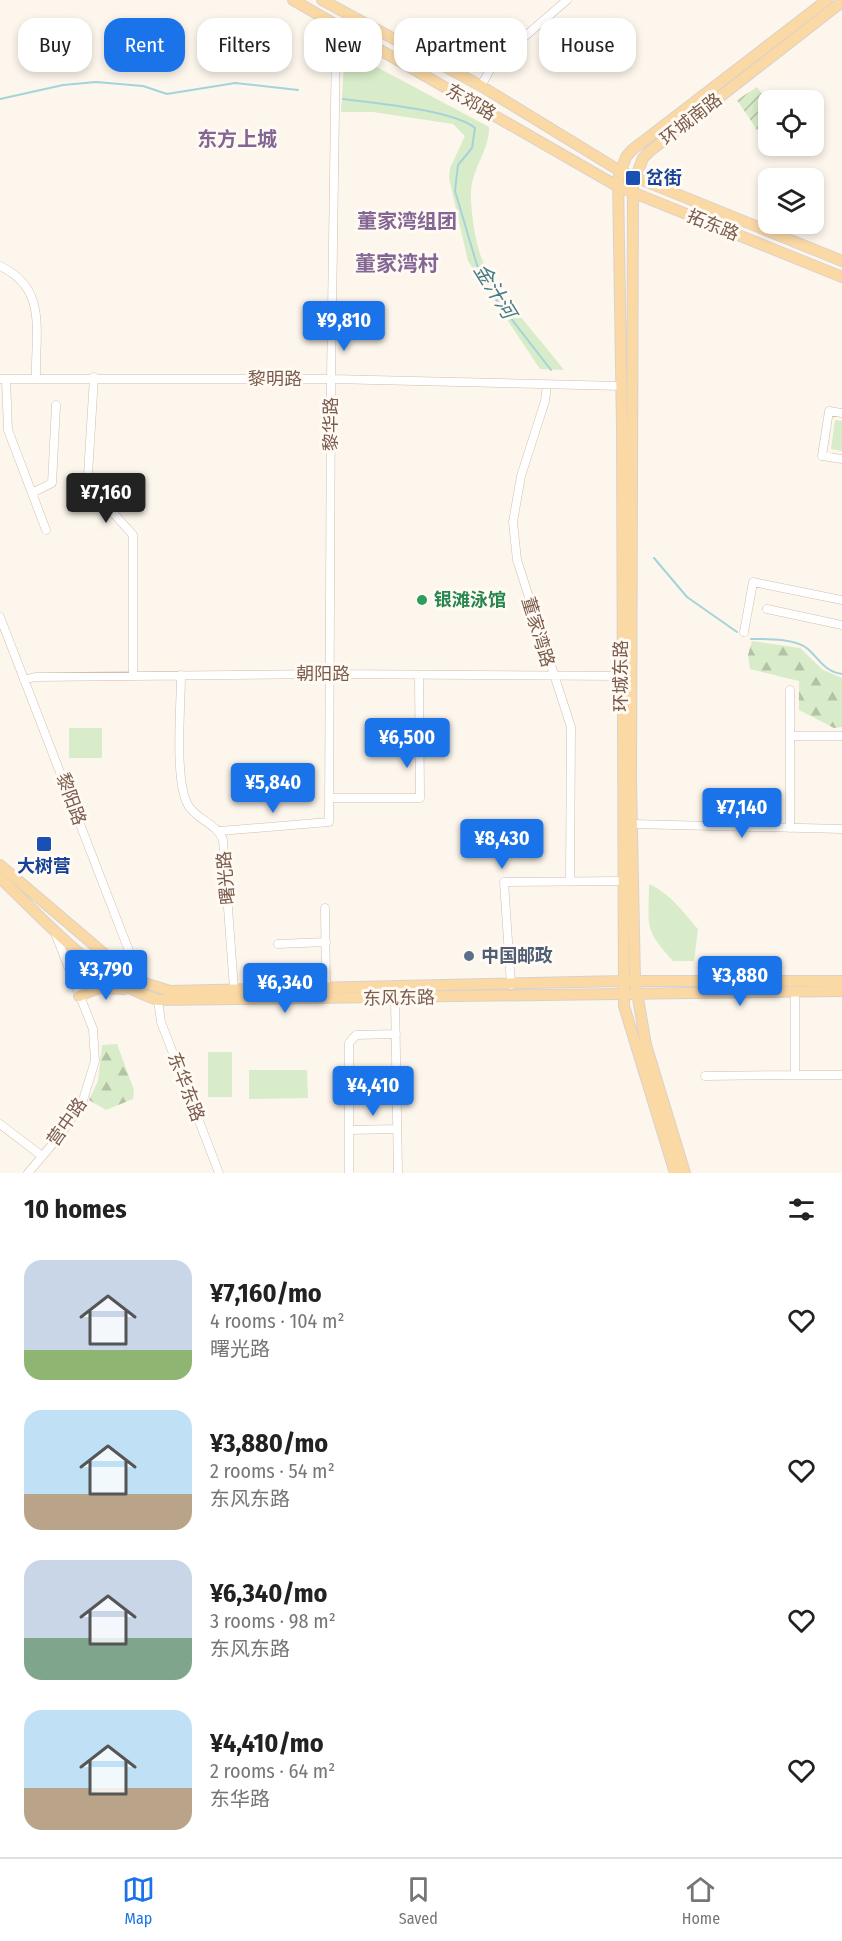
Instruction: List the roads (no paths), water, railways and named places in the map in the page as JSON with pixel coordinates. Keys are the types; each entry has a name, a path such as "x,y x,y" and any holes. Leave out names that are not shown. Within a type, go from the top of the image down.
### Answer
{"main road":[{"name":"东郊路","path":"293,0 326,18"},
{"name":"东郊路","path":"322,0 340,4 481,86 620,171"},
{"name":"环城南路","path":"620,171 632,150 827,0"},
{"name":"环城南路","path":"635,178 643,158 650,151 842,2"},
{"name":"东郊路","path":"382,50 617,186"},
{"name":"拓东路","path":"620,171 842,261"},
{"name":"环城东路","path":"620,171 617,186 621,387 623,994 627,1022 655,1101 675,1173"},
{"name":"环城东路","path":"635,178 632,192 632,824 635,981 646,1045 685,1173"},
{"name":"拓东路","path":"617,186 842,277"},
{"name":"东风东路","path":"0,865 102,954 141,982 170,991 623,981 842,981"},
{"name":"东风东路","path":"0,879 99,969 129,990 158,1000 842,991"},
{"path":"79,996 99,988 129,990"}],"street":[{"path":"481,86 493,64 567,0"},
{"name":"黎华路","path":"220,831 329,822 331,379 336,72"},
{"path":"0,266 22,279 33,298 36,377"},
{"path":"94,377 88,475 99,497 133,535 133,676"},
{"name":"黎明路","path":"3,379 94,377 331,379 621,387"},
{"path":"3,379 8,430 46,530"},
{"name":"董家湾路","path":"547,385 545,401 521,476 513,522 517,560 571,735 570,881"},
{"path":"32,493 52,483 56,405"},
{"path":"842,413 829,411 822,456 842,459"},
{"path":"744,632 753,582 842,600"},
{"path":"767,609 842,625"},
{"name":"黎阳路","path":"0,616 141,982"},
{"name":"朝阳路","path":"24,680 35,677 329,674 622,676"},
{"name":"曙光路","path":"182,675 183,791 191,810 220,831 223,840 234,989"},
{"path":"329,798 420,798 419,675"},
{"path":"790,690 790,828"},
{"path":"790,736 842,736"},
{"path":"632,824 842,830"},
{"path":"511,985 504,882 623,881"},
{"path":"325,908 326,988"},
{"name":"营中路","path":"28,1173 83,1100 93,1072 94,1038 54,928"},
{"path":"278,944 326,942"},
{"path":"795,992 795,1075"},
{"path":"395,998 398,1173"},
{"name":"东华东路","path":"158,1000 161,1022 219,1173"},
{"path":"349,1173 351,1038 356,1035 396,1034"},
{"path":"705,1076 842,1075"},
{"path":"0,1124 42,1156"},
{"path":"349,1130 397,1129"}],"waterway":[{"name":"金汁河","path":"0,99 63,85 96,82 143,86 167,94 235,83 298,90"},
{"name":"金汁河","path":"343,99 432,112 449,116 475,128 472,148 458,165 455,191 477,265 492,294 551,370"},
{"name":"金汁河","path":"654,558 687,597 737,632"},
{"name":"金汁河","path":"751,639 781,640 803,645 826,668 842,674"}],"place":[{"name":"岔街","path":"633,178"},
{"name":"银滩泳馆","path":"422,600"},
{"name":"大树营","path":"44,844"},
{"name":"中国邮政","path":"469,956"}],"district":[{"name":"东方上城","path":"237,139"},
{"name":"董家湾组团","path":"407,221"},
{"name":"董家湾村","path":"397,264"}]}
